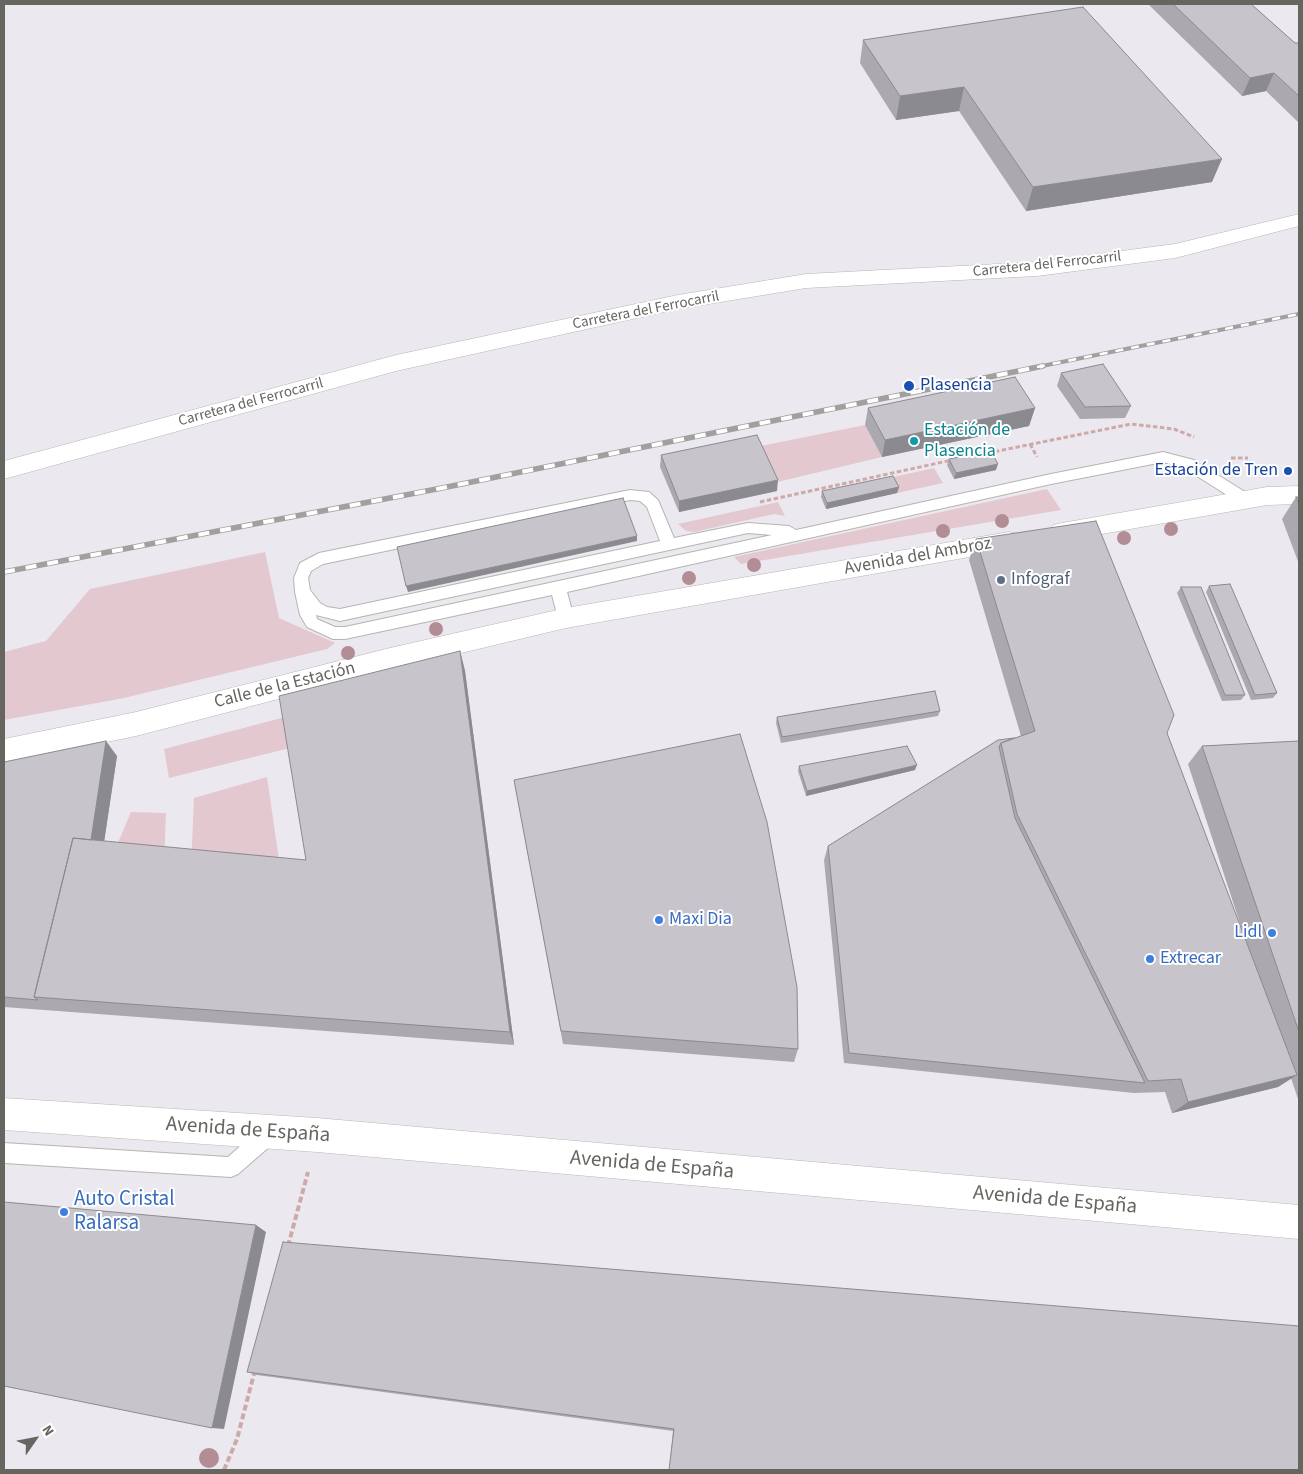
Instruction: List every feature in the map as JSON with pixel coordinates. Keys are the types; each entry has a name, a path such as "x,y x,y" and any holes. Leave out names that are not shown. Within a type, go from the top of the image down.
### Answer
{"street":[{"name":"Carretera del Ferrocarril","path":"4,470 396,363 678,302 806,281 1047,268 1175,251 1299,220"},
{"name":"Avenida del Ambroz","path":"566,618 1038,536 1248,502 1267,496 1299,495"},
{"name":"Calle de la Estación","path":"4,751 136,724 390,659 566,618"},
{"name":"Avenida de España","path":"4,1114 318,1135 1299,1222"}],"lane":[{"path":"669,545 649,499 644,496 630,495 319,559 302,571 304,592 308,615 312,623 333,633 345,633 558,588 1052,478 1163,457 1189,464 1248,502"},
{"path":"304,592 315,607 323,612 340,614 748,528 808,532"},
{"path":"558,588 566,618"},
{"path":"4,1153 231,1166 270,1132"}],"path":[{"path":"981,454 1131,424 1174,429 1198,440"},
{"path":"1030,444 1042,464"},
{"path":"757,502 962,458"},
{"path":"1226,458 1248,458"},
{"path":"287,1249 318,1135"},
{"path":"224,1470 236,1439 257,1363"}],"shaded area":[{"path":"865,425 882,457 773,483 756,447"},
{"path":"934,468 943,483 897,493 889,478"},
{"path":"1047,489 1061,510 741,564 734,557"},
{"path":"778,502 785,516 774,514 694,532 686,531 678,524"},
{"path":"265,552 279,618 335,643 327,649 124,698 4,720 4,652 46,641 90,589"},
{"path":"289,716 294,747 169,778 164,749"},
{"path":"267,777 281,874 191,865 194,798"},
{"path":"131,812 166,813 164,863 112,857"}],"building":[{"path":"1173,4 1251,4 1295,43 1299,43 1299,96 1274,73 1250,78"},
{"path":"1083,7 1222,159 1033,187 964,87 900,96 863,40"},
{"path":"1103,364 1131,406 1085,407 1061,373"},
{"path":"1015,377 1035,408 885,440 868,408"},
{"path":"757,435 778,480 679,501 661,455"},
{"path":"991,451 998,464 956,473 949,459"},
{"path":"893,476 899,487 827,503 822,491"},
{"path":"623,498 637,536 406,586 397,547"},
{"path":"1096,521 1174,715 1167,733 1297,1075 1188,1102 1181,1079 1148,1081 1017,814 1001,743 1035,731 976,539"},
{"path":"1230,584 1277,693 1255,695 1209,586"},
{"path":"1181,587 1201,587 1245,695 1225,695"},
{"path":"460,651 510,1032 34,997 73,838 306,860 279,696"},
{"path":"935,691 940,711 782,737 777,717"},
{"name":"Maxi Dia","path":"740,734 767,822 797,987 798,1049 561,1031 514,780"},
{"path":"1014,738 1001,743 999,747 1015,818 1145,1083 849,1053 828,846 998,740"},
{"path":"106,741 91,840 73,838 34,997 38,1000 4,997 4,762"},
{"name":"Lidl","path":"1299,741 1299,1032 1202,746"},
{"path":"907,746 917,765 807,791 799,766"},
{"path":"4,1202 256,1225 212,1428 4,1386"},
{"path":"283,1242 1299,1326 1299,1470 669,1470 674,1429 247,1372"}],"railway":[{"path":"1037,367 1299,314"},
{"path":"4,572 442,488 1043,366"}],"place":[{"name":"Plasencia","path":"909,386"},
{"name":"Estación de Plasencia","path":"914,441"},
{"name":"Estación de Tren","path":"1288,471"},
{"name":"Infograf","path":"1001,580"},
{"name":"Maxi Dia","path":"659,920"},
{"name":"Lidl","path":"1272,933"},
{"name":"Extrecar","path":"1150,959"},
{"name":"Auto Cristal Ralarsa","path":"64,1212"}]}
